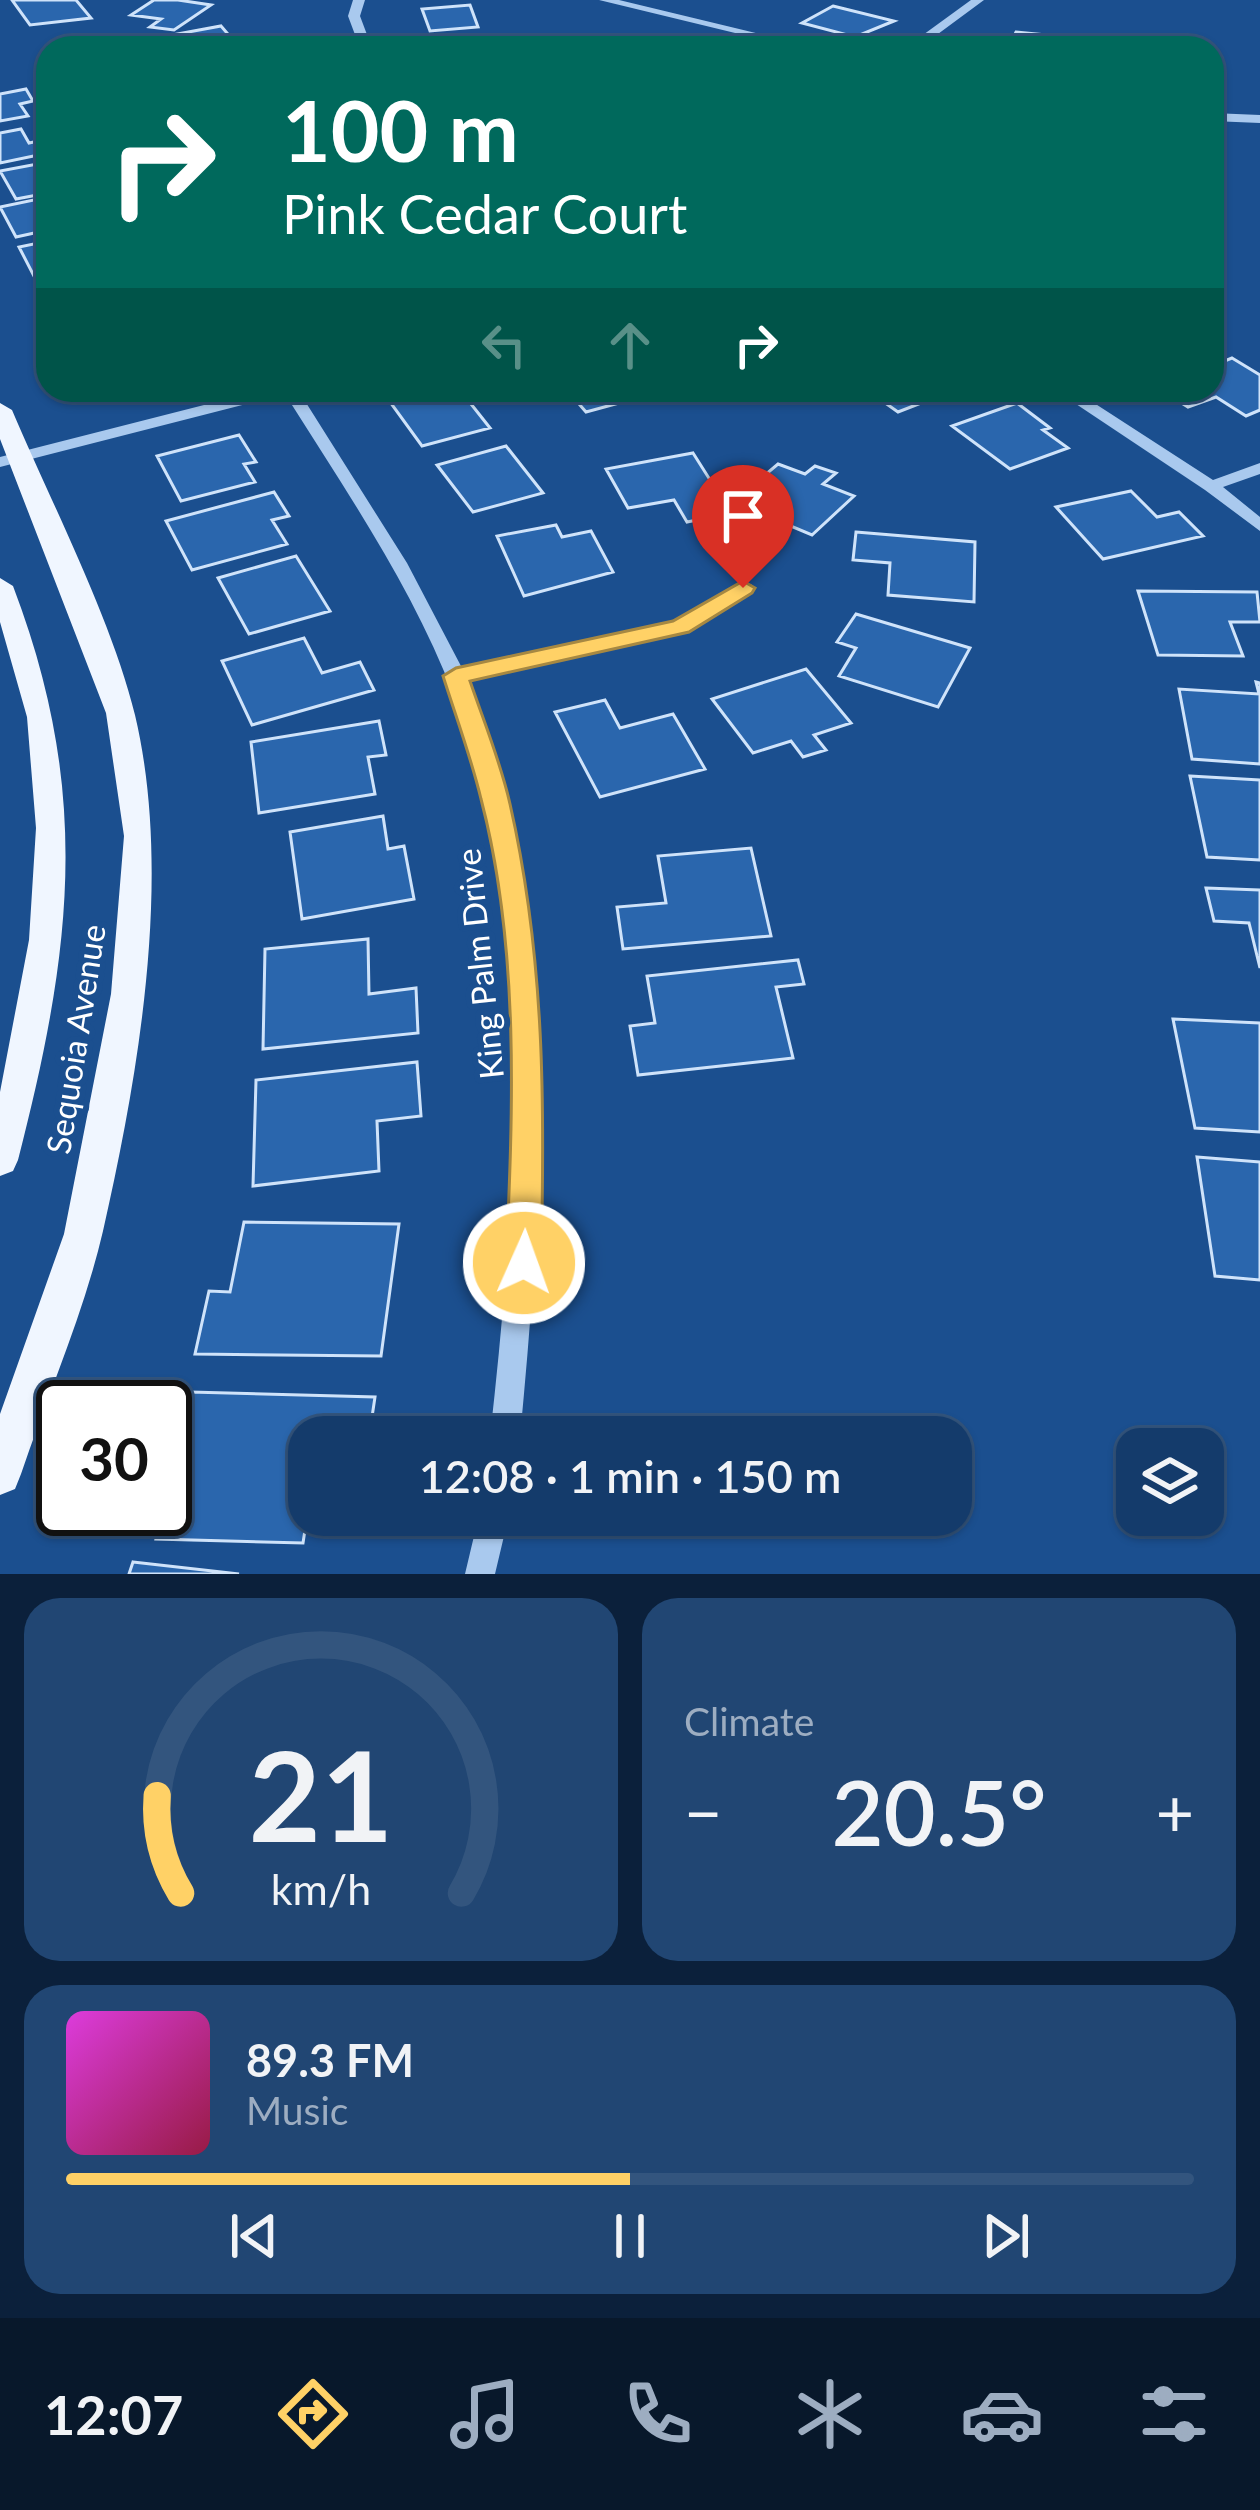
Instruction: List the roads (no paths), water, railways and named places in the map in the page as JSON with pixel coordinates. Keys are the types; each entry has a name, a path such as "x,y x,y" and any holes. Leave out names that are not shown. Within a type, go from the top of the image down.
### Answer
{"main road":[{"name":"Sequoia Avenue","path":"0,410 10,460 120,713 139,836 128,994 83,1234 0,1474"},
{"name":"Sequoia Avenue","path":"0,586 41,718 50,886 38,1005 0,1160"}],"street":[{"path":"359,0 354,16 362,36"},
{"path":"605,0 760,36"},
{"path":"928,36 978,0"},
{"path":"1224,118 1260,119"},
{"path":"10,460 239,402"},
{"name":"King Palm Drive","path":"294,402 396,554 456,676 496,802 517,932 530,1082 524,1263 507,1416"},
{"path":"1082,402 1211,486 1260,526"},
{"path":"1211,486 1260,468"},
{"path":"456,676 680,627 743,588"},
{"path":"480,1574 489,1536"}]}
